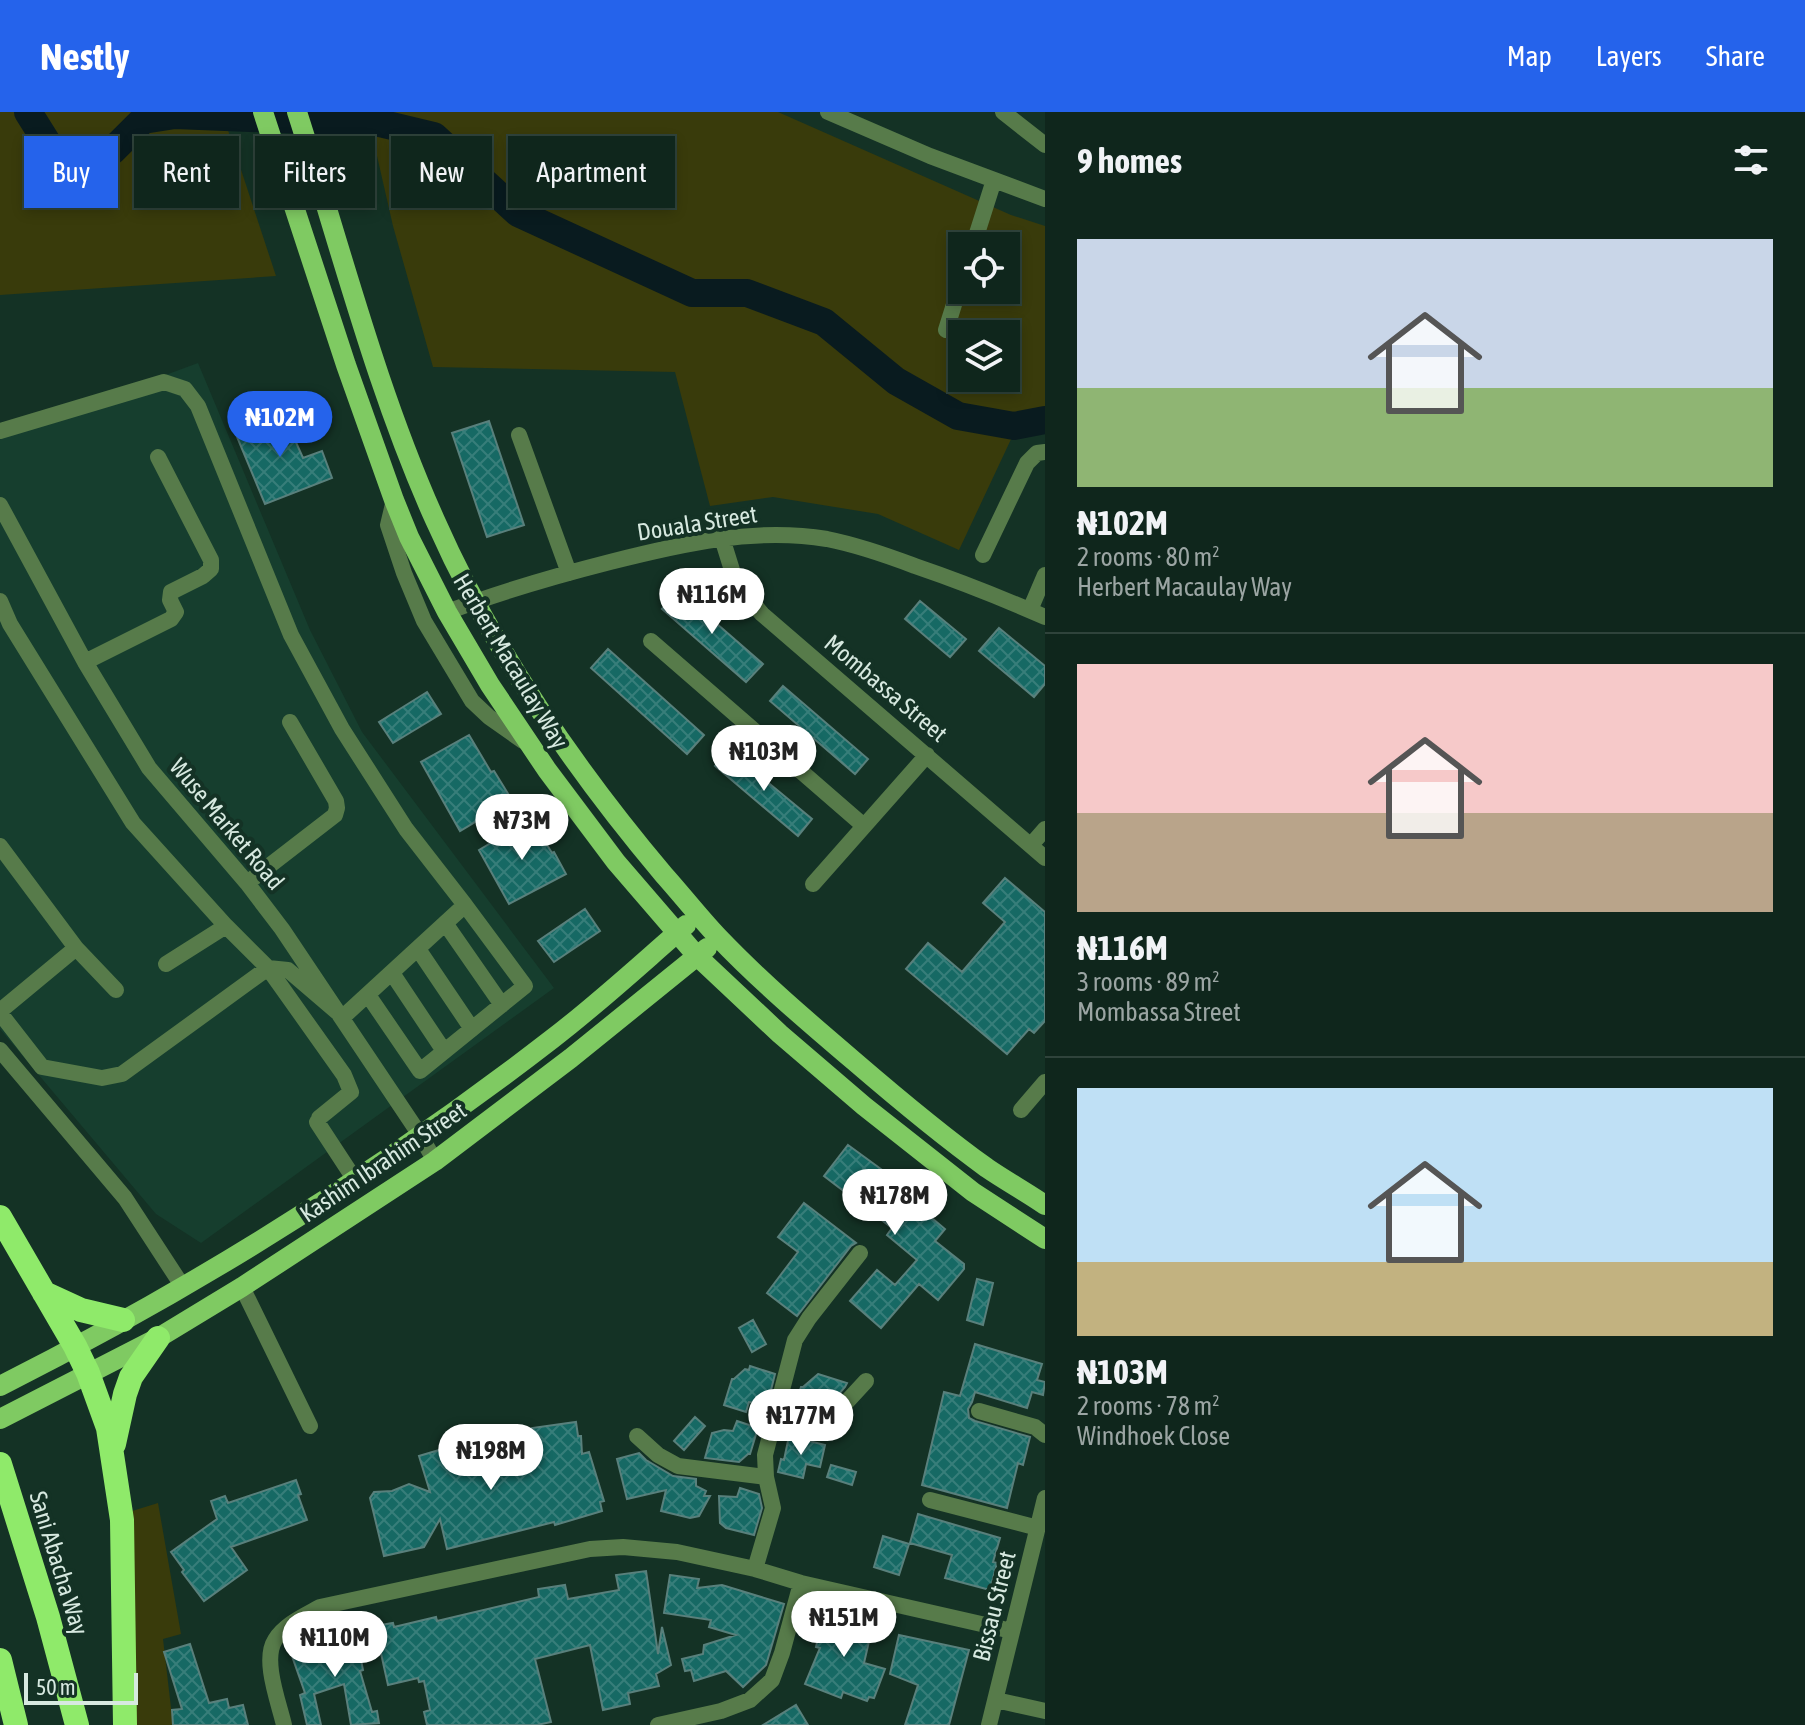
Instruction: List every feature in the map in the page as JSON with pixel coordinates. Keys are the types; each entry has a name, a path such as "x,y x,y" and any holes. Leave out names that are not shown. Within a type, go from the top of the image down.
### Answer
{"highway":[{"path":"0,1217 75,1346 108,1428 122,1520 125,1725"},
{"path":"44,1293 81,1310 123,1320"},
{"path":"112,1450 131,1377 158,1338"},
{"name":"Sani Abacha Way","path":"0,1464 48,1617 77,1725"},
{"path":"0,1660 16,1725"}],"main road":[{"name":"Herbert Macaulay Way","path":"263,112 346,365 409,537 447,612 530,746 616,862 697,956 780,1034 864,1106 973,1192 1045,1239"},
{"name":"Herbert Macaulay Way","path":"297,112 374,359 402,440 435,520 475,602 514,671 567,750 628,832 719,938 798,1013 880,1083 988,1169 1045,1205"},
{"name":"Kashim Ibrahim Street","path":"0,1386 183,1287 355,1180 553,1039 698,915"},
{"name":"Kashim Ibrahim Street","path":"0,1419 158,1338 435,1161 571,1058 719,938"}],"street":[{"path":"828,112 930,156 1045,199"},
{"path":"1003,112 1045,145"},
{"path":"977,232 994,180"},
{"path":"946,330 954,304"},
{"path":"0,431 164,382 185,389 198,406 291,635 342,729 406,829 525,986 420,1071 368,995"},
{"path":"519,435 569,573"},
{"path":"983,555 1027,463 1037,453 1045,452"},
{"path":"85,662 171,619 176,612 170,600 171,592 211,569 211,560 158,457"},
{"path":"394,500 388,525 424,621 472,701 530,746"},
{"name":"Wuse Market Road","path":"0,505 85,662 149,768 282,929 343,1017 435,1161"},
{"name":"Douala Street","path":"447,612 569,573 658,550 722,538 783,535 826,539 864,548 981,589 1037,614"},
{"name":"Mombassa Street","path":"722,538 736,583 762,614 1045,858"},
{"path":"1037,614 1045,575"},
{"path":"0,601 10,624 120,805 146,839 268,968 344,1075 351,1092 318,1120 355,1180"},
{"path":"651,641 864,826"},
{"path":"247,883 335,815 337,808 336,801 290,722"},
{"path":"813,884 927,755"},
{"path":"1031,845 1045,829"},
{"path":"0,846 76,948 116,990"},
{"path":"76,948 0,1012 42,1067 102,1078 122,1074 268,968 288,970 343,1017 465,905"},
{"path":"445,923 502,1005"},
{"path":"166,964 226,926"},
{"path":"418,949 472,1029"},
{"path":"392,973 444,1051"},
{"path":"0,1050 125,1198 183,1287"},
{"path":"1021,1110 1045,1082"},
{"path":"755,1569 773,1508 765,1455 795,1340 860,1253"},
{"path":"242,1287 310,1426"},
{"path":"775,1415 815,1422 830,1420 866,1381"},
{"path":"979,1411 1035,1427 1045,1435"},
{"path":"637,1436 667,1462 678,1466 766,1477"},
{"path":"930,1500 1038,1528"},
{"name":"Bissau Street","path":"989,1725 1044,1503"},
{"path":"284,1725 271,1673 270,1655 274,1641 290,1624 320,1607 590,1549 623,1547 677,1552 1012,1631"},
{"path":"658,1725 721,1711 750,1700 772,1680 801,1583"},
{"path":"996,1700 1045,1711"}],"shaded area":[{"path":"0,112 222,112 230,136 134,136 134,208 239,208 239,164 276,276 0,295"},
{"path":"367,112 778,112 1011,215 1045,226 1045,429 1013,435 959,550 878,514 773,497 710,506 675,372 433,367 393,226 375,136"},
{"path":"198,363 310,630 362,732 554,988 201,1243 156,1214 0,1029 0,436"},
{"path":"158,1503 181,1634 163,1639 173,1725 134,1725 129,1512"}],"building":[{"path":"282,411 303,458 322,451 332,478 265,504 235,432"},
{"path":"489,421 524,525 487,537 452,433"},
{"path":"678,590 763,664 746,682 662,609"},
{"path":"920,601 966,639 950,657 905,619"},
{"path":"999,628 1045,666 1045,684 1034,697 979,651"},
{"path":"608,649 704,735 687,754 591,668"},
{"path":"783,686 868,759 855,774 770,701"},
{"path":"427,692 441,714 393,743 379,722"},
{"path":"469,735 512,800 460,831 421,762"},
{"path":"729,750 812,819 798,836 715,766"},
{"path":"531,819 566,874 509,904 479,850"},
{"path":"1005,878 1045,912 1045,1021 1034,1033 1029,1029 1007,1054 906,969 928,943 962,972 1005,922 983,903"},
{"path":"585,909 600,931 554,962 538,941"},
{"path":"848,1145 904,1186 900,1191 945,1229 935,1241 964,1264 964,1269 938,1300 919,1284 881,1328 850,1301 877,1270 895,1285 917,1260 887,1235 892,1228 824,1176"},
{"path":"804,1203 856,1243 797,1316 767,1293 798,1252 778,1237"},
{"path":"977,1279 993,1283 983,1325 967,1320"},
{"path":"753,1320 766,1344 752,1352 739,1328"},
{"path":"975,1344 1042,1364 1037,1380 1045,1382 1043,1395 1032,1392 1027,1408 975,1392 968,1409 969,1418 975,1421 1030,1437 1023,1465 1018,1463 1007,1508 922,1485 944,1392 960,1396"},
{"path":"750,1366 775,1374 769,1398 758,1403 749,1402 746,1412 724,1405 732,1379 745,1369 749,1370"},
{"path":"818,1374 847,1383 825,1410 795,1407 801,1387"},
{"path":"695,1417 705,1426 684,1450 674,1441"},
{"path":"737,1421 758,1428 750,1454 739,1462 705,1458 712,1433 733,1431"},
{"path":"576,1422 582,1454 589,1452 604,1501 600,1502 602,1511 555,1525 554,1522 447,1549 440,1519 424,1547 384,1556 370,1498 374,1492 392,1491 409,1484 430,1492 419,1456 466,1442 471,1457 534,1443 532,1428"},
{"path":"789,1436 825,1445 820,1467 806,1464 803,1478 778,1472"},
{"path":"639,1453 673,1476 696,1479 696,1486 706,1491 704,1496 710,1496 699,1516 690,1518 661,1511 666,1490 627,1499 617,1459"},
{"path":"831,1465 856,1472 852,1485 827,1477"},
{"path":"296,1480 307,1520 231,1547 247,1570 204,1601 171,1552 217,1519 211,1501 225,1496 228,1503"},
{"path":"740,1488 759,1494 762,1508 754,1535 726,1528 720,1523 719,1496 737,1497"},
{"path":"918,1514 1000,1538 990,1590 945,1578 952,1555 910,1543"},
{"path":"883,1536 909,1544 899,1575 874,1567"},
{"path":"646,1571 658,1654 662,1627 671,1665 656,1674 659,1686 628,1693 630,1704 603,1710 590,1645 535,1659 551,1722 537,1725 427,1725 424,1712 430,1710 424,1681 419,1682 418,1678 388,1685 375,1626 393,1623 394,1627 436,1617 437,1621 539,1597 538,1589 565,1585 568,1599 619,1590 616,1575"},
{"path":"670,1575 699,1579 697,1588 722,1585 784,1604 766,1665 743,1687 726,1671 694,1681 691,1670 685,1671 682,1659 703,1654 704,1645 736,1635 709,1627 711,1620 664,1613"},
{"path":"824,1611 873,1624 864,1663 885,1669 874,1698 869,1697 867,1701 843,1692 841,1698 805,1684 820,1648 816,1647"},
{"path":"356,1634 363,1670 360,1671 372,1712 377,1711 379,1723 351,1725 344,1684 314,1694 321,1725 307,1725 300,1695 305,1693 292,1656"},
{"path":"899,1635 969,1650 949,1725 905,1725 918,1685 890,1674"},
{"path":"190,1644 209,1703 227,1699 229,1708 243,1705 248,1725 173,1725 172,1710 182,1709 164,1652"},
{"path":"796,1705 808,1725 763,1725"}],"waterway":[{"path":"28,112 58,160 112,151 143,120 175,115 379,123 434,136 518,213 692,293 747,293 824,322 896,381 958,416 1014,426 1045,420"}]}
